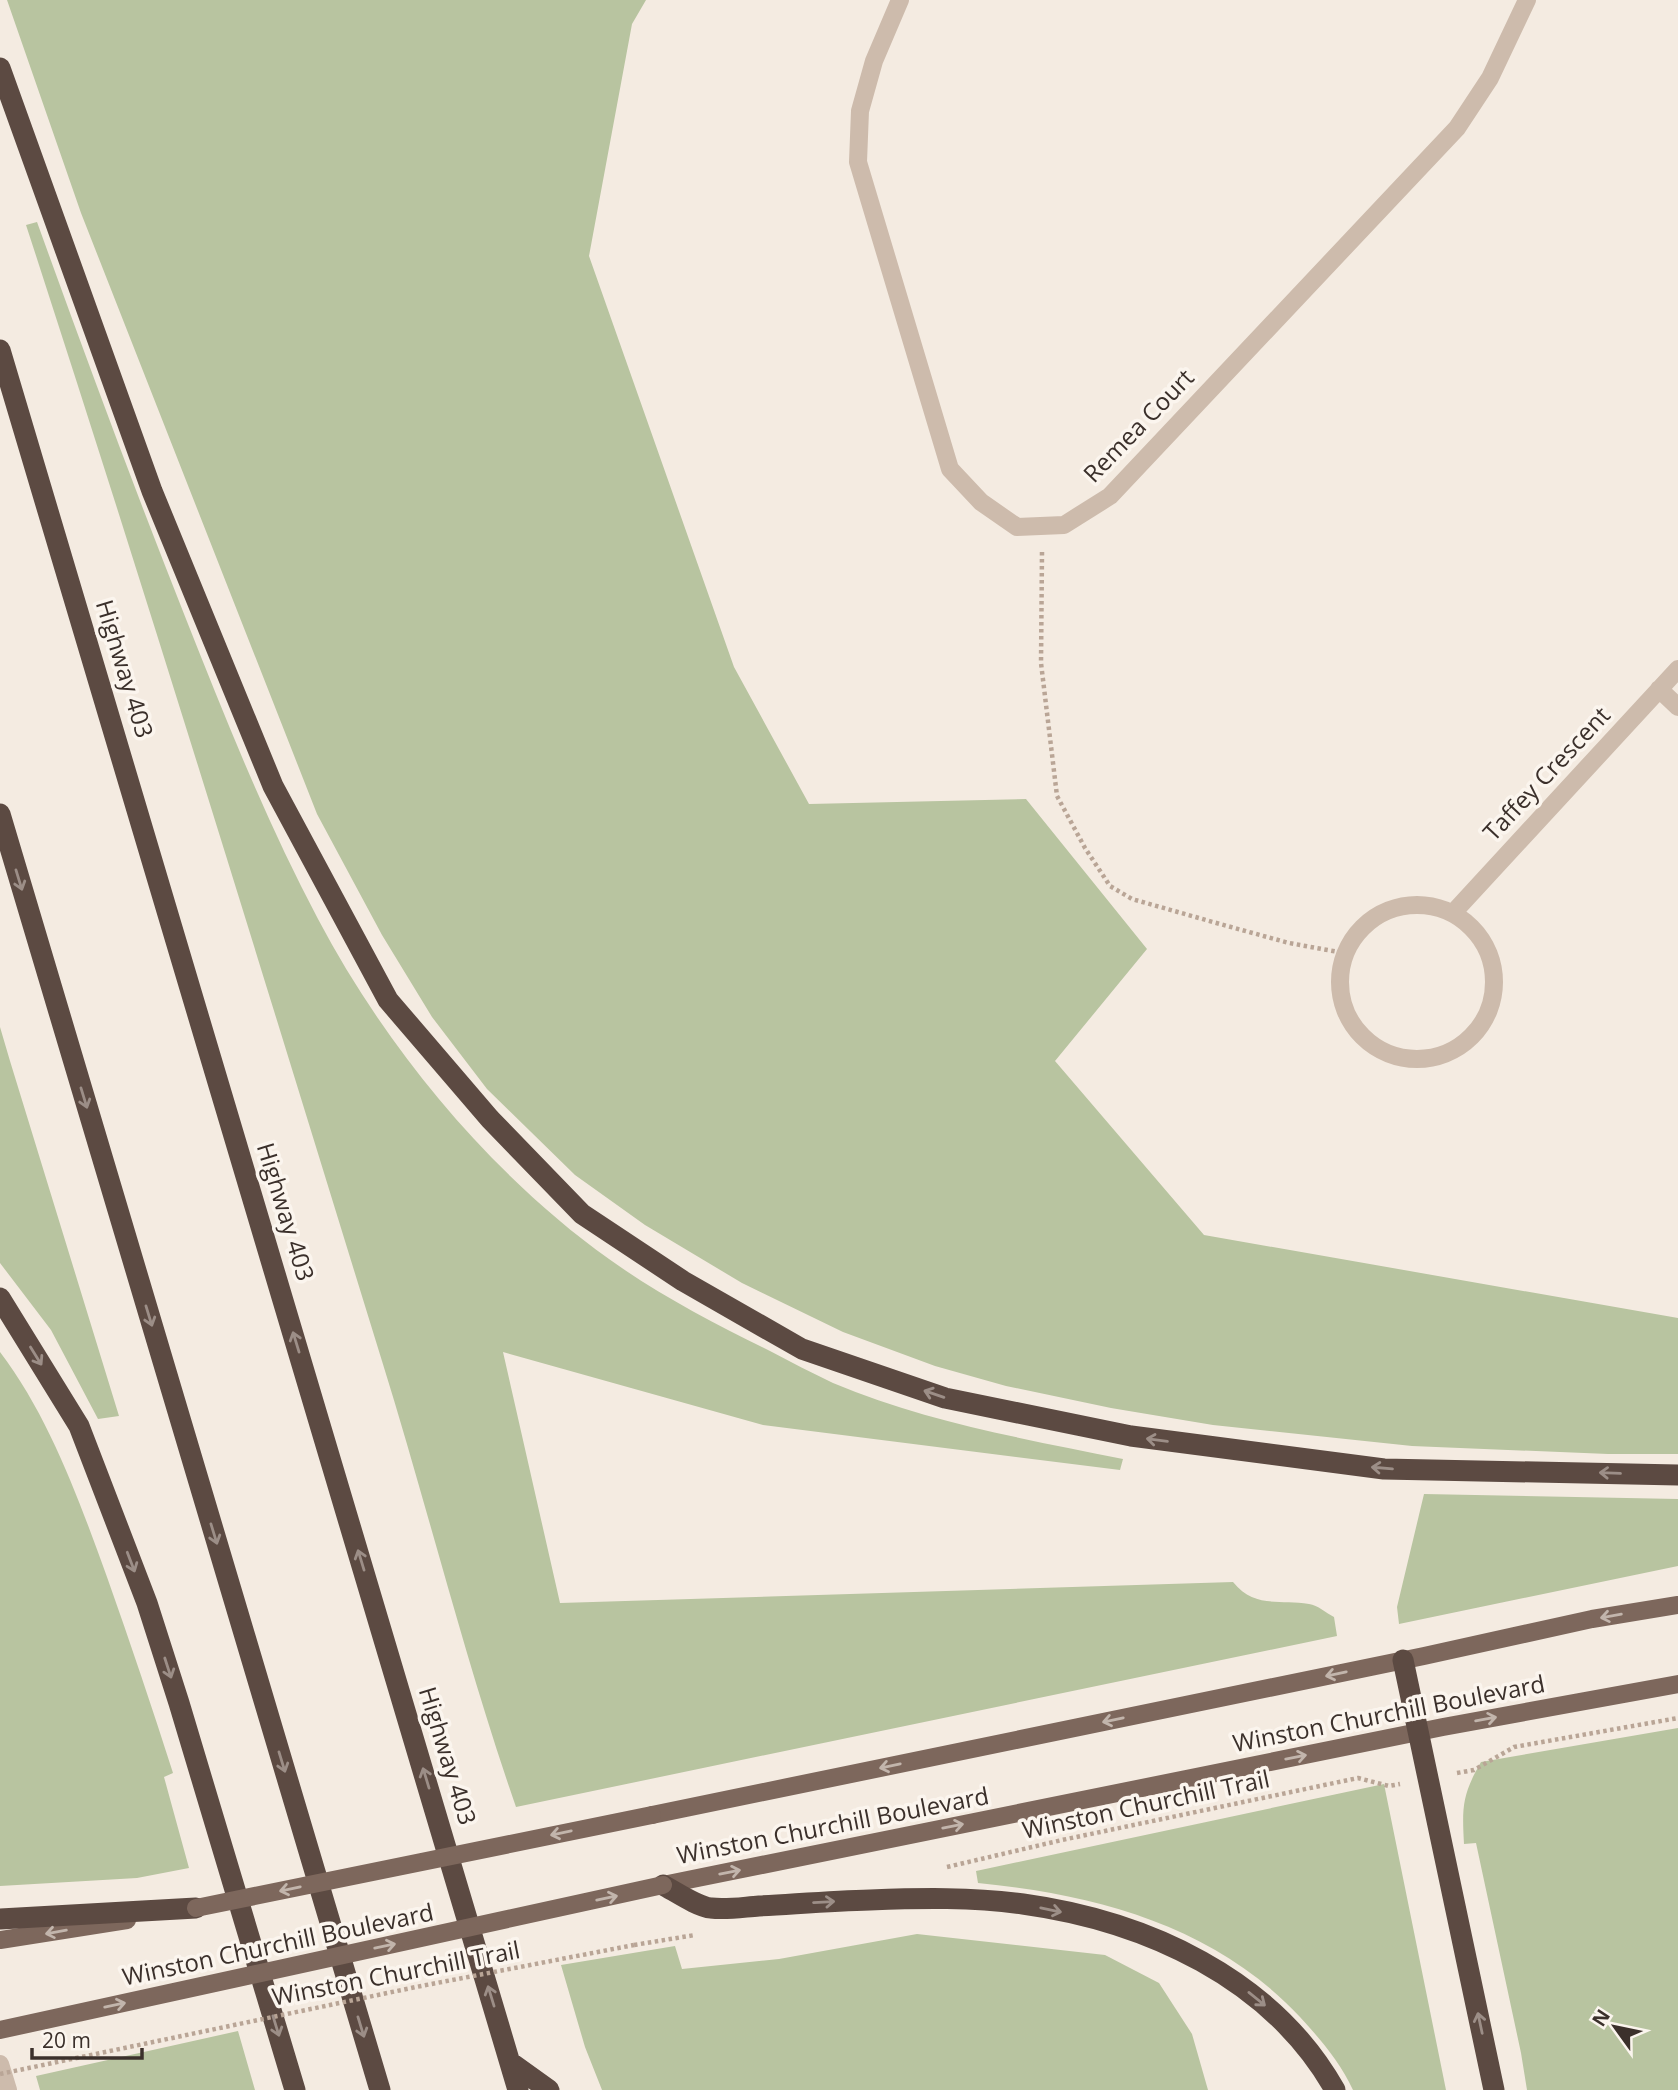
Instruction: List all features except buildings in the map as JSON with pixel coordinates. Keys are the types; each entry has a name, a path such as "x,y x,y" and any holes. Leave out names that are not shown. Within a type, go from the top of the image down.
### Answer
{"highway":[{"path":"0,68 152,491 273,786 388,1000 490,1119 582,1214 683,1282 802,1349 945,1398 1131,1436 1384,1469 1678,1475"},
{"name":"Highway 403","path":"0,350 518,2090"},
{"path":"0,814 380,2090"},
{"path":"0,1298 79,1426 147,1603 295,2090"},
{"path":"1403,1660 1494,2090"},
{"path":"663,1885 709,1908 871,1900 967,1899 1024,1904 1110,1923 1145,1934 1227,1974 1274,2012 1307,2047 1335,2090"},
{"path":"0,1919 196,1908"},
{"path":"510,2062 549,2090"}],"main road":[{"name":"Winston Churchill Boulevard","path":"0,1940 196,1908 1592,1619 1678,1605"},
{"name":"Winston Churchill Boulevard","path":"0,2030 663,1885 1419,1732 1678,1684"}],"street":[{"name":"Remea Court","path":"900,0 874,61 860,111 858,162 950,469 981,502 1017,527 1064,525 1110,496 1457,128 1490,78 1527,0"},
{"name":"Taffey Crescent","path":"1453,913 1678,669"},
{"path":"1659,689 1678,707"},
{"path":"1402,905 1428,905 1453,913 1473,928 1487,949 1494,974 1492,999 1482,1022 1465,1042 1444,1054 1419,1059 1393,1055 1371,1044 1353,1026 1342,1003 1339,978 1344,953 1358,931 1378,915 1402,905"},
{"path":"0,2064 8,2090"}],"path":[{"path":"1043,526 1041,663 1057,796 1084,848 1110,886 1132,899 1289,943 1344,953"},
{"path":"1474,1770 1514,1747 1678,1718"},
{"name":"Winston Churchill Trail","path":"934,1870 1062,1840 1357,1778 1389,1786"},
{"name":"Winston Churchill Trail","path":"0,2074 338,2003 634,1945"}],"green space":[{"path":"7,0 646,0 632,24 589,256 734,667 809,804 1026,799 1147,949 1055,1061 1204,1235 1678,1318 1678,1454 1608,1454 1412,1446 1213,1425 1111,1408 1006,1386 935,1366 843,1332 742,1283 645,1225 575,1175 487,1089 432,1017 382,935 317,814 81,213"},
{"path":"37,222 167,570 232,733 281,846 318,919 375,1015 444,1106 523,1188 565,1225 648,1285 729,1330 833,1383 904,1409 976,1428 1123,1459 1120,1470 763,1425 503,1352 560,1603 1233,1582 1259,1600 1319,1607 1334,1617 1337,1636 516,1807 497,1752 399,1417 250,934 26,225"},
{"path":"0,1027 119,1416 98,1419 51,1330 0,1263"},
{"path":"0,1352 34,1404 62,1460 96,1548 173,1773 164,1777 189,1868 137,1878 0,1886"},
{"path":"1424,1494 1678,1499 1678,1566 1399,1624 1397,1607"},
{"path":"1678,1728 1678,2090 1527,2090 1476,1843 1464,1844 1463,1810 1470,1784 1481,1762"},
{"path":"1384,1784 1446,2090 1353,2090 1330,2052 1300,2017 1267,1986 1231,1959 1152,1920 1110,1907 1023,1888 978,1883 976,1871"},
{"path":"917,1934 1105,1955 1159,1983 1192,2034 1208,2090 602,2090 585,2047 561,1965 675,1946 682,1969 779,1959"},
{"path":"238,2031 255,2090 40,2090 36,2076"}]}
